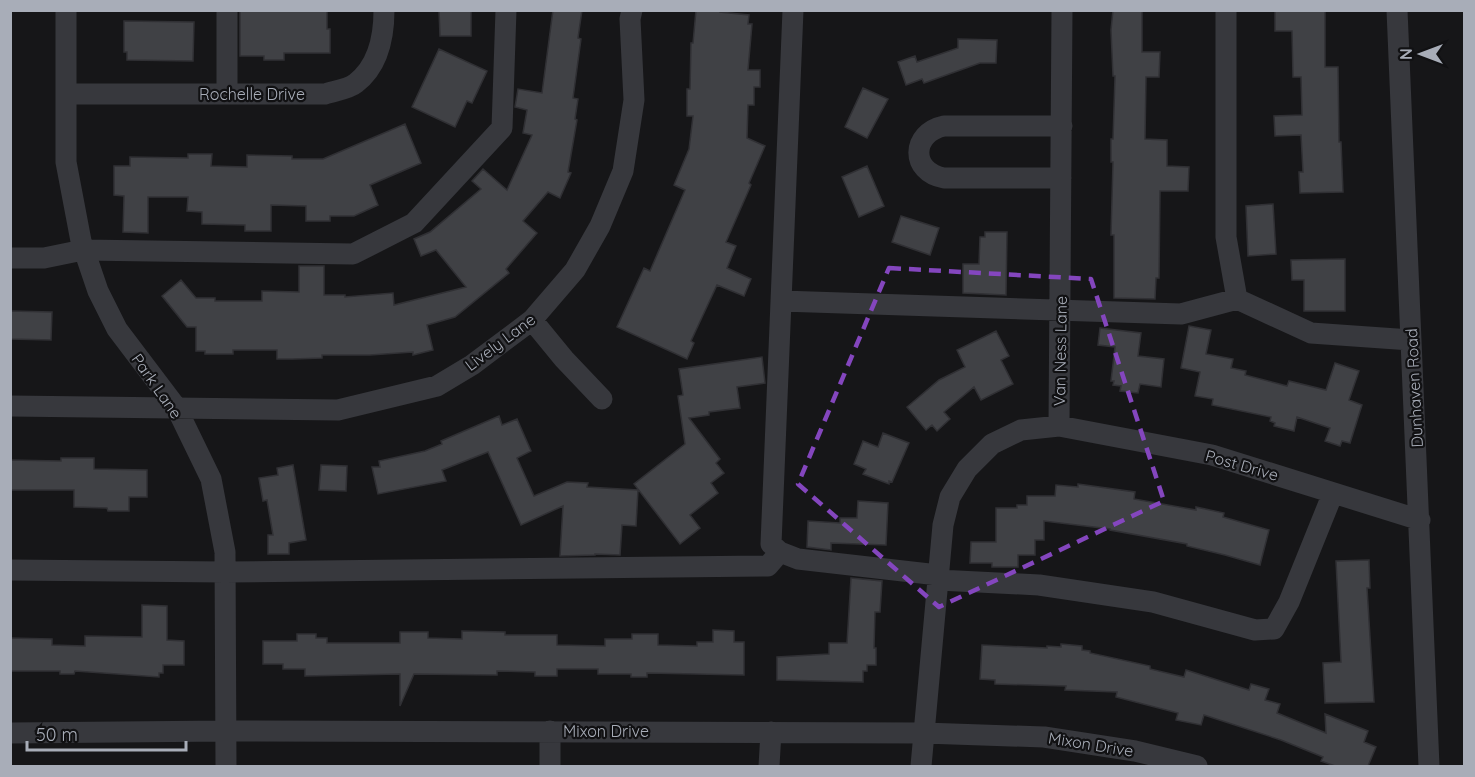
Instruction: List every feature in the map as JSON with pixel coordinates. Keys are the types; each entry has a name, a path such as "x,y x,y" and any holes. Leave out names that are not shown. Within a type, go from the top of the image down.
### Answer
{"street":[{"name":"Park Lane","path":"66,10 66,162 84,250 98,291 117,329 176,407 211,479 225,552 226,766"},
{"path":"227,10 227,94"},
{"name":"Rochelle Drive","path":"66,94 325,94 356,84 375,60 384,30 384,10"},
{"path":"10,258 44,258 84,250 353,254 414,223 502,128 506,10"},
{"name":"Lively Lane","path":"10,406 338,410 437,386 472,365 532,320 574,270 600,226 623,171 634,100 630,19 632,10"},
{"path":"793,10 771,544 780,552 798,559 938,578 1040,585 1153,602 1255,630 1274,629 1289,602 1333,493"},
{"name":"Van Ness Lane","path":"921,766 943,525 950,497 967,469 992,444 1022,430 1059,426 1062,10"},
{"path":"1226,10 1226,237 1237,299"},
{"name":"Dunhaven Road","path":"1397,10 1430,766"},
{"path":"1061,178 935,177 922,165 919,148 927,133 944,126 1062,126"},
{"path":"781,301 1060,312 1180,314 1237,299 1311,333 1412,340"},
{"path":"532,320 564,359 603,399"},
{"name":"Post Drive","path":"1059,426 1212,455 1420,520"},
{"path":"10,570 225,572 768,566 780,552"},
{"name":"Mixon Drive","path":"10,733 226,731 924,733 1044,737 1135,751 1197,766"},
{"path":"550,731 550,766"},
{"path":"769,766 771,732"}],"highlighted area":[{"path":"889,268 1091,279 1164,501 939,607 798,484"}],"building":[{"path":"240,10 327,10 330,53 284,53 284,60 264,60 264,56 240,56"},
{"path":"439,10 471,10 471,36 440,36"},
{"path":"553,10 582,10 578,38 581,39 573,98 578,99 575,119 577,120 568,172 571,173 560,198 548,192 523,221 537,233 506,269 509,273 455,317 427,325 433,350 413,355 413,352 322,355 322,358 293,359 277,359 277,350 233,350 233,354 205,354 205,351 196,351 196,327 187,327 162,296 181,280 196,298 215,298 215,301 262,301 262,291 299,292 299,266 324,266 324,295 345,295 345,297 393,293 394,305 466,287 436,250 421,256 414,239 430,232 481,189 472,181 483,169 507,190 532,135 523,133 527,110 515,107 518,89 542,93"},
{"path":"696,10 720,10 720,12 749,15 748,24 752,24 748,70 760,70 760,87 754,87 754,105 748,105 747,138 765,146 726,242 736,246 727,268 751,279 744,296 717,285 691,341 694,343 687,359 617,327 644,268 650,271 685,190 674,185 689,149 693,116 687,116 687,89 690,89 691,43 693,43"},
{"path":"1113,10 1142,10 1142,52 1160,52 1159,77 1146,77 1145,139 1167,140 1167,166 1189,167 1188,191 1160,191 1159,278 1156,278 1155,299 1114,298 1114,235 1111,235 1113,162 1111,162 1111,139 1113,139 1115,76 1113,76 1111,30"},
{"path":"1275,10 1325,10 1325,67 1338,67 1339,142 1341,142 1343,192 1300,193 1299,172 1303,172 1301,135 1275,136 1274,116 1302,115 1301,77 1293,77 1292,31 1275,31"},
{"path":"124,21 194,22 193,61 127,60 127,52 124,52"},
{"path":"958,39 997,40 996,63 980,63 924,83 922,79 906,85 898,62 915,56 917,62 958,48"},
{"path":"439,49 487,71 472,103 467,101 455,127 412,107"},
{"path":"863,88 888,99 867,138 845,127"},
{"path":"405,124 421,163 370,185 378,205 354,216 330,216 330,221 306,221 306,206 271,205 271,231 245,231 245,225 202,224 202,212 187,211 188,197 148,197 148,233 123,232 124,196 114,195 114,166 130,166 130,157 188,158 188,154 212,154 211,166 247,167 247,155 323,159"},
{"path":"867,166 884,206 859,217 842,177"},
{"path":"1273,204 1276,254 1248,256 1246,206"},
{"path":"901,216 939,228 930,255 892,242"},
{"path":"985,232 1007,232 1006,295 963,293 963,264 979,264 980,237 985,237"},
{"path":"1345,259 1345,311 1304,311 1304,280 1292,280 1291,260"},
{"path":"10,311 52,312 51,340 10,339"},
{"path":"1189,326 1211,330 1206,354 1233,359 1231,368 1246,371 1245,375 1287,386 1289,381 1326,390 1335,363 1359,371 1349,400 1362,405 1350,443 1342,441 1340,446 1325,441 1330,428 1297,417 1294,431 1274,426 1275,423 1270,421 1271,417 1212,405 1213,399 1195,396 1200,372 1181,368"},
{"path":"1100,328 1141,333 1138,356 1164,359 1161,387 1140,384 1138,393 1120,391 1121,386 1113,385 1114,381 1111,381 1115,347 1098,345"},
{"path":"996,331 1009,356 1001,360 1013,384 981,400 974,387 944,412 950,419 937,431 932,425 926,430 907,407 939,380 965,367 957,350"},
{"path":"762,357 765,383 737,387 740,408 709,412 709,415 689,418 720,459 716,463 724,473 711,483 718,493 690,515 700,528 680,544 634,484 685,444 678,396 683,395 679,369"},
{"path":"499,416 502,425 517,419 531,451 517,458 534,496 567,482 588,483 587,487 638,490 636,526 622,525 620,555 560,556 563,506 521,525 488,452 442,470 446,481 378,494 372,467 380,467 379,461 425,451 442,444 441,441"},
{"path":"883,433 909,443 892,482 889,481 889,484 863,474 866,469 854,464 863,441 878,447"},
{"path":"61,458 94,458 94,469 147,470 147,497 129,497 129,511 108,511 107,508 74,507 74,490 10,490 10,460 61,461"},
{"path":"293,465 306,540 289,543 289,554 268,554 268,535 273,535 267,500 263,501 259,478 278,475 277,468"},
{"path":"321,465 347,466 346,491 319,490"},
{"path":"1078,484 1135,492 1134,499 1224,513 1223,517 1269,530 1260,565 1187,546 1187,544 1110,529 1044,521 1044,540 1035,540 1035,555 1018,555 1018,567 992,567 992,563 970,563 971,542 996,542 996,508 1017,508 1017,505 1027,505 1027,496 1055,496 1056,485 1078,487"},
{"path":"858,501 888,503 886,545 831,543 831,550 807,547 808,521 840,523 840,518 857,518"},
{"path":"1369,560 1370,588 1367,588 1374,702 1325,703 1323,663 1341,662 1336,561"},
{"path":"851,578 882,581 880,612 875,612 876,665 867,665 867,671 863,671 863,682 777,680 777,657 829,654 829,643 847,643"},
{"path":"142,605 167,606 167,640 184,641 184,665 163,665 163,673 159,673 159,677 75,671 74,674 60,674 60,671 10,671 10,638 52,639 52,645 85,646 85,636 142,637"},
{"path":"713,630 734,631 734,642 744,642 744,675 647,673 647,677 631,677 631,674 598,674 598,669 557,669 557,676 535,676 535,672 497,671 497,675 414,674 400,706 400,674 305,676 305,669 283,669 283,664 263,664 263,641 297,641 297,634 316,634 316,638 327,638 327,643 400,643 400,632 428,632 428,638 462,639 462,631 505,632 505,635 557,635 557,645 605,646 605,639 632,639 632,634 658,634 658,645 697,646 697,642 713,642"},
{"path":"1061,644 1082,646 1082,650 1090,651 1090,653 1150,666 1150,669 1184,677 1186,670 1249,690 1251,684 1269,689 1265,700 1280,704 1277,713 1326,733 1325,714 1368,731 1364,742 1376,747 1368,766 1335,766 1321,761 1323,757 1281,740 1204,715 1201,725 1176,720 1178,713 1116,697 1117,692 1065,690 1066,686 995,684 995,680 980,679 982,645 1047,648 1047,646 1061,647"}]}
